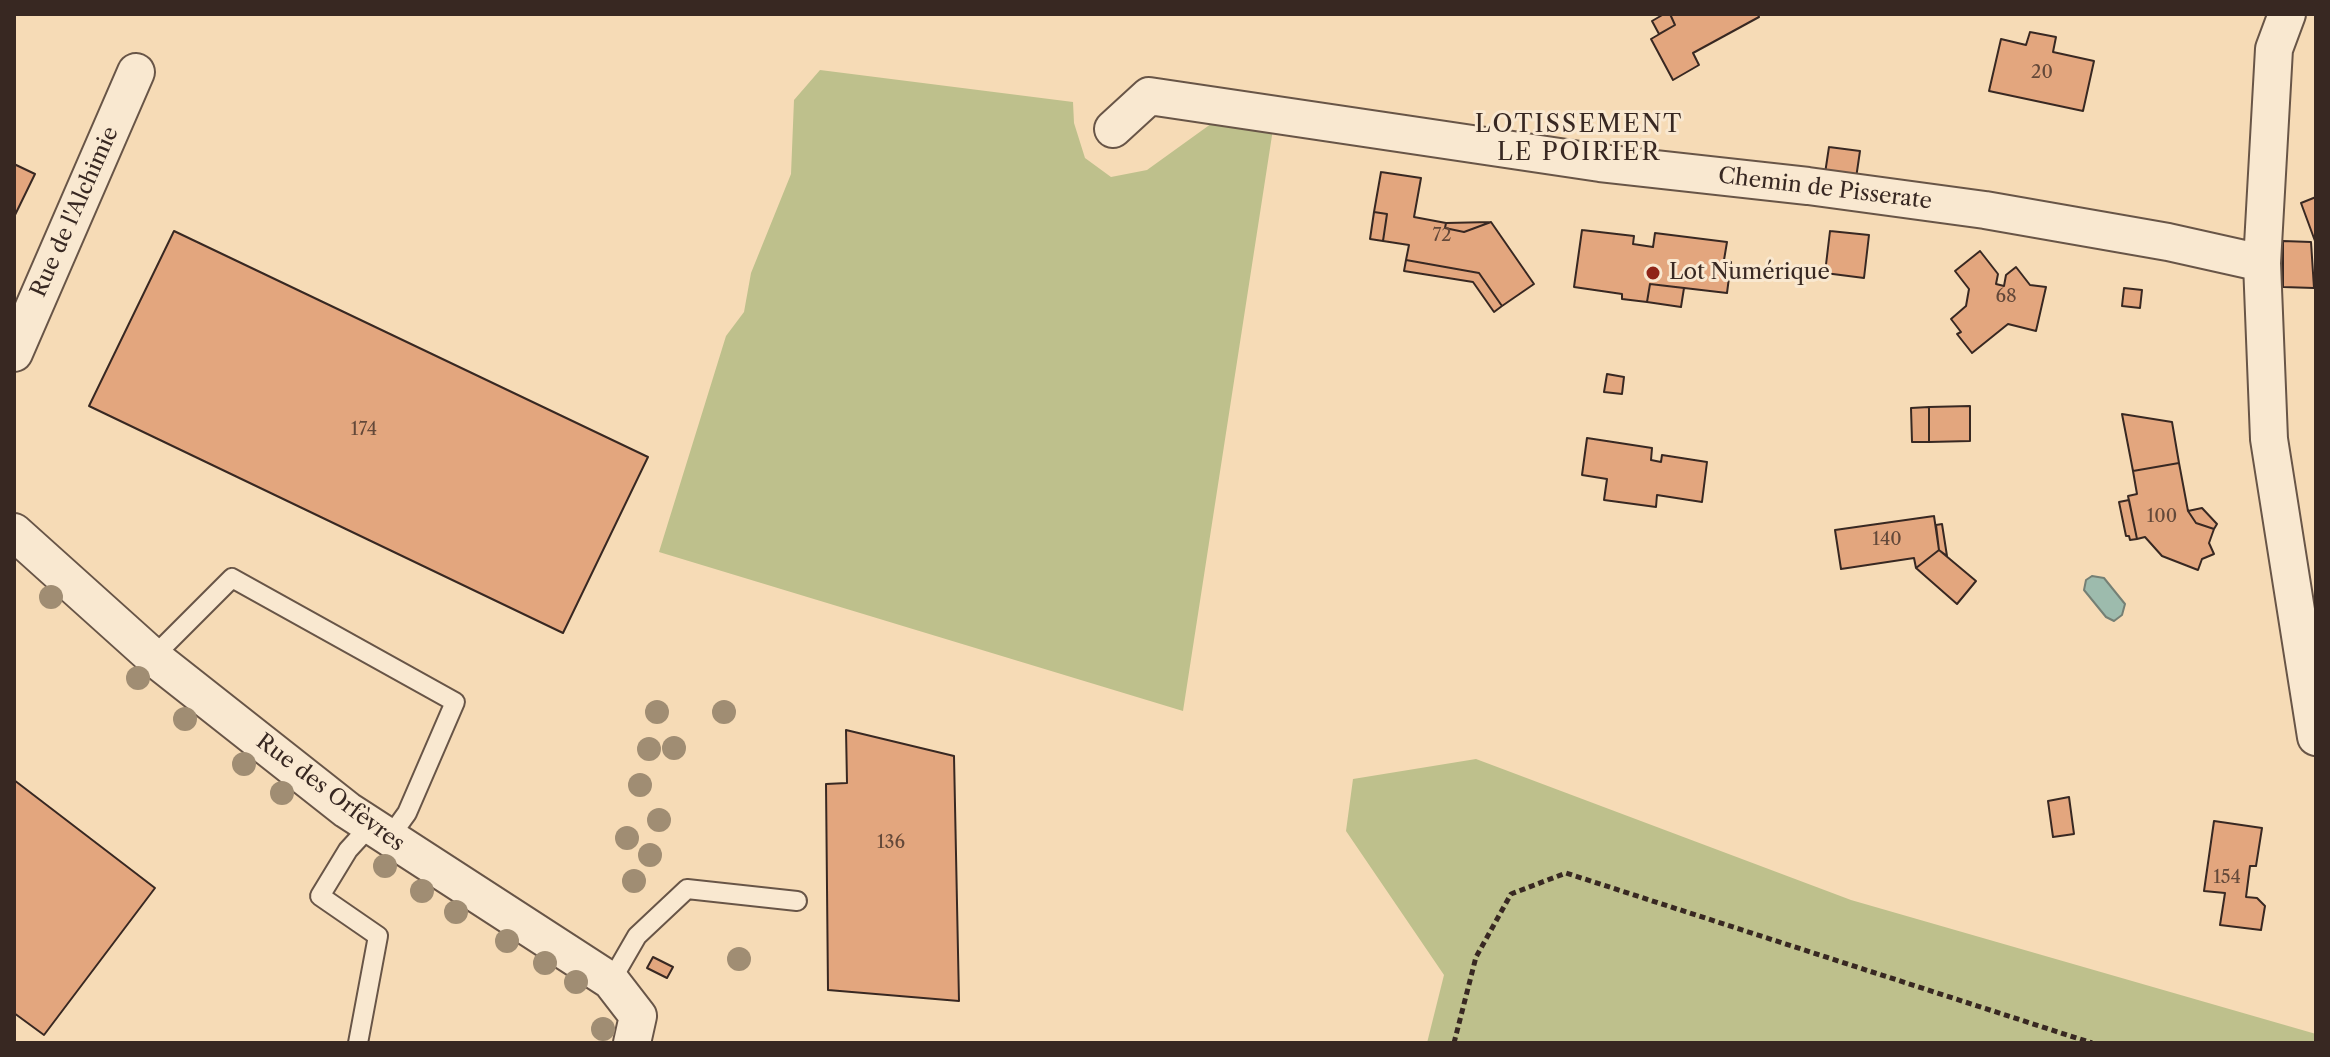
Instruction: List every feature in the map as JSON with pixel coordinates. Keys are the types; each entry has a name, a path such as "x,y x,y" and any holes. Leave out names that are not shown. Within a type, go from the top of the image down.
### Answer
{"street":[{"path":"2287,14 2274,49 2262,263 2269,439 2316,737"},
{"name":"Rue de l'Alchimie","path":"14,353 136,72"},
{"name":"Chemin de Pisserate","path":"1113,129 1149,96 1600,163 1985,210 2168,242 2262,263"},
{"name":"Rue des Orfèvres","path":"14,532 153,657 380,832 611,981 638,1016 632,1043"}],"lane":[{"path":"153,657 232,578 455,702 407,813 348,850 320,896 378,936 358,1043"},
{"path":"611,981 637,936 687,889 797,901"}],"path":[{"path":"1454,1043 1476,957 1511,894 1566,873 2092,1043"}],"green space":[{"path":"820,70 1073,102 1074,123 1085,158 1111,177 1147,170 1215,121 1273,129 1183,711 659,552 726,336 744,312 751,273 791,174 794,100"},
{"path":"1476,759 1851,900 2316,1034 2316,1043 1427,1043 1444,975 1346,831 1353,779"}],"shaded area":[{"path":"2092,576 2104,578 2125,604 2122,615 2114,621 2106,617 2084,590 2086,580"}],"building":[{"path":"1670,14 1675,25 1659,34 1652,21"},
{"path":"1670,14 1758,14 1759,17 1693,53 1699,65 1673,80 1651,39 1675,25"},
{"path":"2030,32 2056,37 2053,52 2094,61 2083,111 1989,91 2001,39 2026,45"},
{"path":"1829,147 1860,151 1855,185 1824,180"},
{"path":"14,164 35,174 14,217"},
{"path":"1381,172 1421,178 1414,217 1446,223 1445,228 1464,232 1491,222 1534,284 1502,306 1479,273 1406,260 1409,245 1383,241 1387,214 1374,212"},
{"path":"2316,197 2316,240 2315,241 2301,203"},
{"path":"1374,212 1387,214 1383,241 1370,239"},
{"path":"1491,222 1464,232 1445,228 1446,223"},
{"name":"Lot Numérique","path":"1582,230 1634,236 1633,244 1653,247 1655,233 1727,242 1724,260 1731,262 1727,293 1650,284 1647,302 1622,299 1622,294 1574,287"},
{"path":"174,231 648,457 563,633 89,406"},
{"path":"1830,231 1869,235 1864,278 1825,273"},
{"path":"2283,241 2311,242 2314,288 2283,287"},
{"path":"1980,251 1998,274 1996,284 2004,286 2006,275 2016,267 2030,285 2046,287 2036,331 2008,324 1972,353 1957,334 1961,332 1951,319 1966,306 1969,289 1955,271"},
{"path":"1406,260 1479,273 1502,306 1494,312 1473,282 1404,271"},
{"path":"1650,284 1684,288 1681,307 1647,302"},
{"path":"2124,288 2142,290 2140,308 2122,306"},
{"path":"1607,374 1624,377 1622,394 1604,392"},
{"path":"1970,406 1970,441 1929,442 1929,407"},
{"path":"1929,407 1929,442 1912,442 1911,408"},
{"path":"2122,414 2172,422 2179,463 2133,471"},
{"path":"1587,438 1652,448 1651,460 1661,462 1662,455 1707,462 1702,502 1657,495 1656,507 1604,500 1607,479 1582,475"},
{"path":"2179,463 2188,511 2196,523 2214,529 2209,543 2214,554 2202,559 2198,570 2162,556 2145,537 2137,539 2128,496 2137,494 2133,471"},
{"path":"2129,500 2137,539 2130,540 2126,536 2119,502"},
{"path":"2202,508 2217,524 2214,529 2196,523 2188,511"},
{"path":"1934,516 1939,550 1916,568 1914,558 1841,569 1835,530"},
{"path":"1942,524 1947,556 1939,550 1936,525"},
{"path":"1939,550 1976,581 1957,604 1916,568"},
{"path":"846,730 954,756 959,1001 828,990 826,784 847,783"},
{"path":"14,780 155,888 44,1035 14,1013"},
{"path":"2069,797 2074,834 2053,837 2048,801"},
{"path":"2214,821 2262,828 2256,866 2250,866 2246,897 2257,898 2265,906 2261,930 2220,925 2225,893 2204,891"},
{"path":"653,957 673,967 667,978 647,968"}],"place":[{"name":"Lot Numérique","path":"1653,273"}],"district":[{"name":"LOTISSEMENT LE POIRIER","path":"1579,139"}]}
